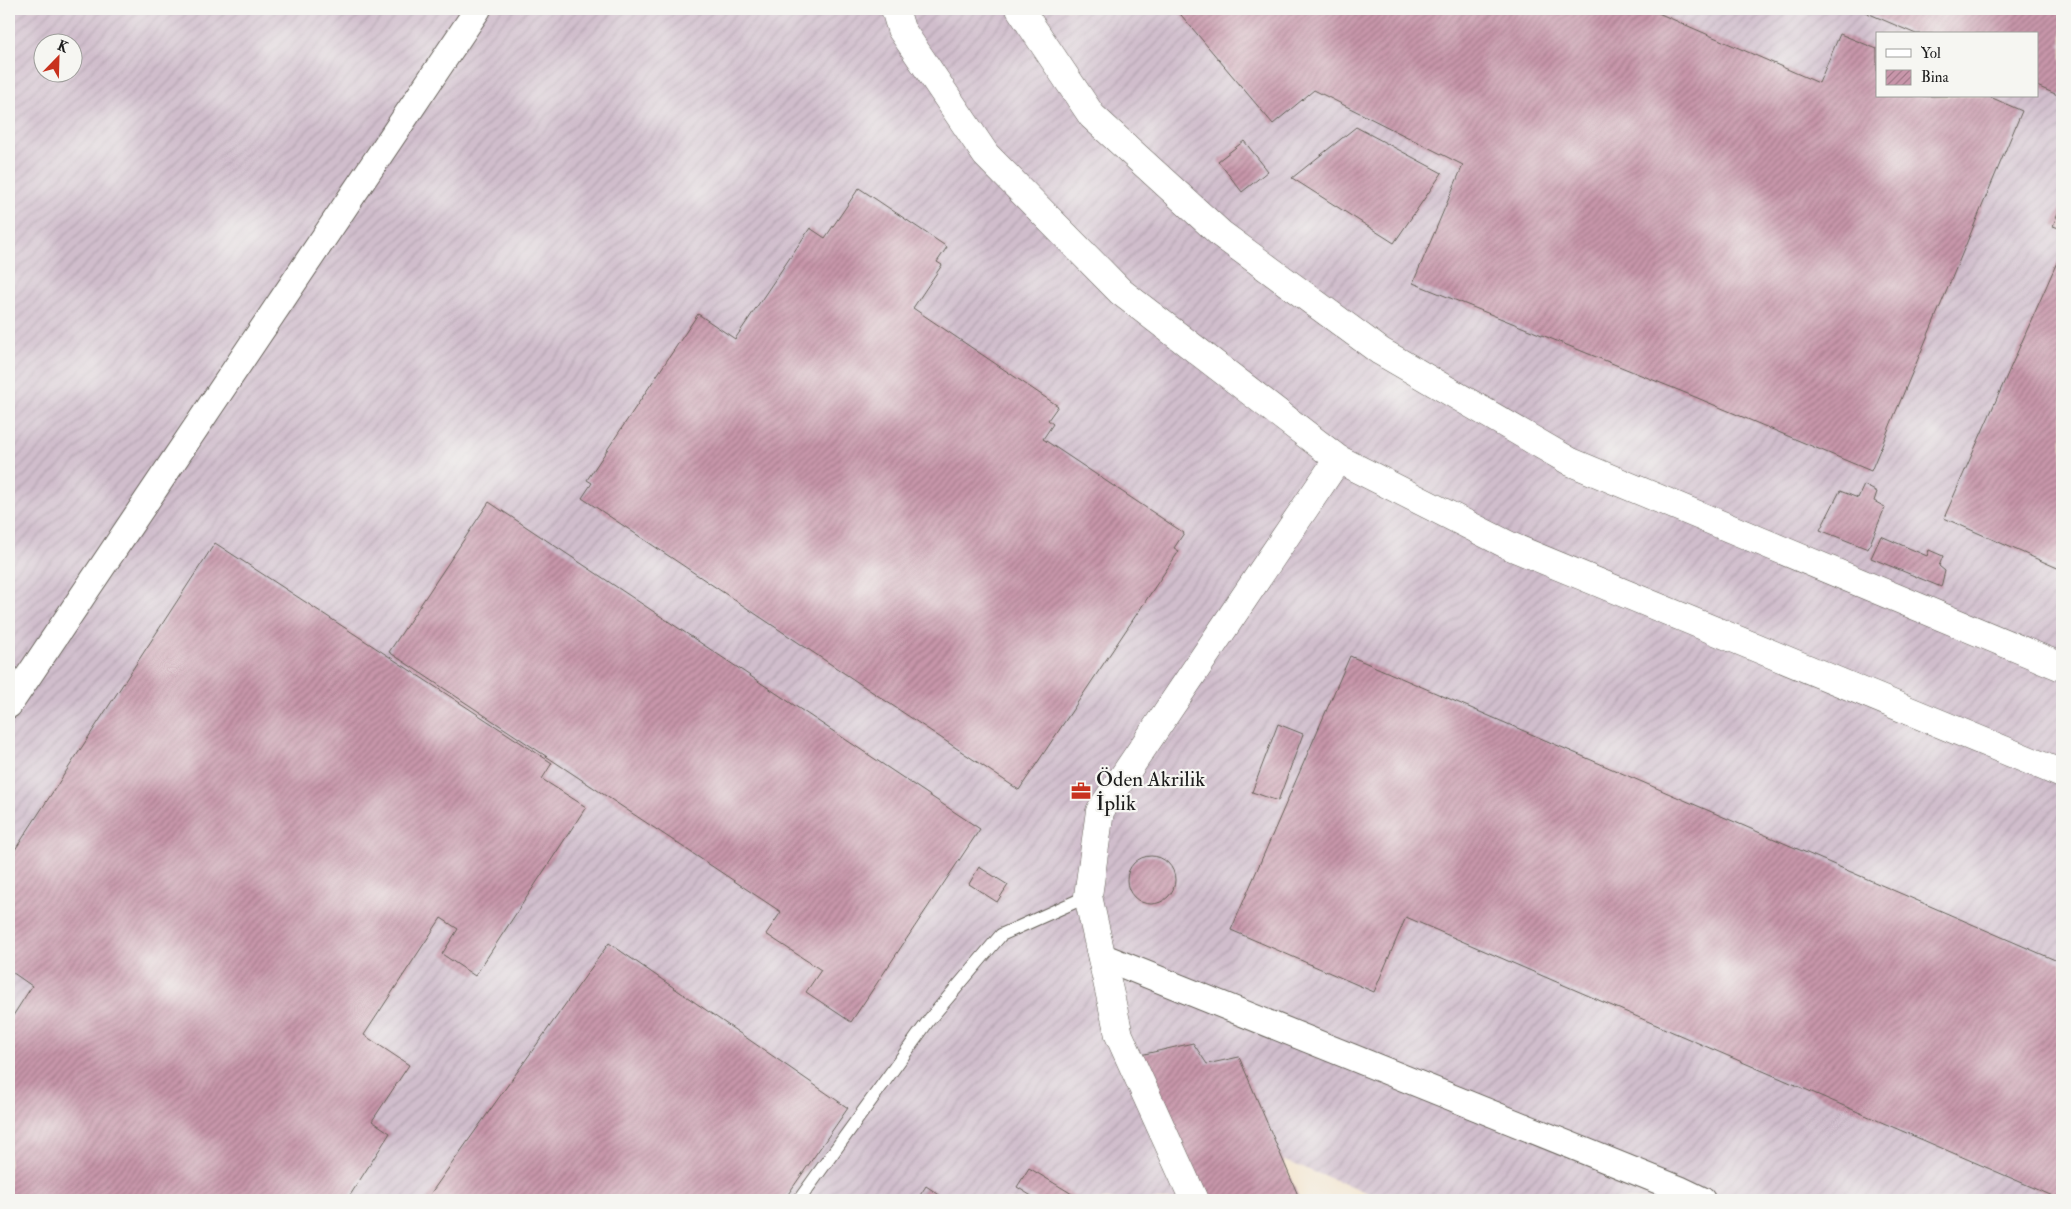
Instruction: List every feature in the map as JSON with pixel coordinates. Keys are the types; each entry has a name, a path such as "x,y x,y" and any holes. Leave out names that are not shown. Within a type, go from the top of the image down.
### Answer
{"street":[{"path":"9,705 478,9"},
{"path":"874,9 907,37"},
{"path":"895,9 901,29 986,155 1121,292 1338,459 1510,546 2062,774"},
{"path":"1020,9 1092,116 1221,234 1380,351 1571,462 2062,667"},
{"path":"1194,1200 1119,1035 1088,896 1100,811 1338,459"},
{"path":"1101,956 1679,1189 1702,1200"}],"lane":[{"path":"799,1200 929,1020 1001,935 1088,896"}],"shaded area":[{"path":"9,9 2062,9 2062,1200 1387,1200 1228,1139 1186,1200 9,1200"}],"building":[{"path":"1176,9 1649,9 1819,83 1840,34 1876,49 1876,98 1993,98 2022,111 1871,471 1688,394 1413,283 1463,165 1314,90 1273,124"},
{"path":"1858,9 2062,9 2062,39 2059,46 2062,48 2062,97 2038,86 2038,32 1911,32"},
{"path":"1356,127 1442,173 1394,243 1292,178"},
{"path":"1244,141 1268,171 1242,192 1218,161"},
{"path":"859,188 947,247 937,262 942,265 913,308 1058,406 1048,420 1053,424 1043,439 1184,533 1174,548 1179,551 1019,790 582,498 592,483 587,480 698,314 735,339 810,228 825,238"},
{"path":"2062,202 2062,229 2053,226"},
{"path":"2062,251 2062,570 1944,518"},
{"path":"1864,485 1877,492 1874,501 1885,507 1868,549 1820,530 1840,491 1858,498"},
{"path":"489,502 980,829 851,1022 806,992 821,970 766,934 781,912 389,652"},
{"path":"1881,536 1927,556 1929,550 1943,556 1939,566 1945,571 1941,587 1871,558"},
{"path":"215,543 552,763 542,779 586,807 475,976 442,954 458,929 441,918 364,1035 409,1065 372,1121 390,1133 347,1200 9,1200 9,1022 32,986 9,970 9,859"},
{"path":"1350,656 2062,963 2062,1200 1406,917 1374,992 1231,930"},
{"path":"1278,724 1303,734 1278,801 1252,792"},
{"path":"1146,856 1156,856 1168,863 1175,875 1175,885 1168,897 1156,904 1146,904 1138,900 1131,893 1127,885 1127,875 1131,867 1138,860"},
{"path":"979,867 1008,885 997,902 969,884"},
{"path":"609,943 848,1108 784,1200 426,1200"},
{"path":"1193,1043 1207,1064 1239,1057 1300,1200 1202,1200 1136,1056"},
{"path":"1029,1168 1082,1200 1038,1200 1017,1187"},
{"path":"926,1186 947,1200 917,1200"}],"place":[{"name":"Öden Akrilik İplik","path":"1081,791"}]}
